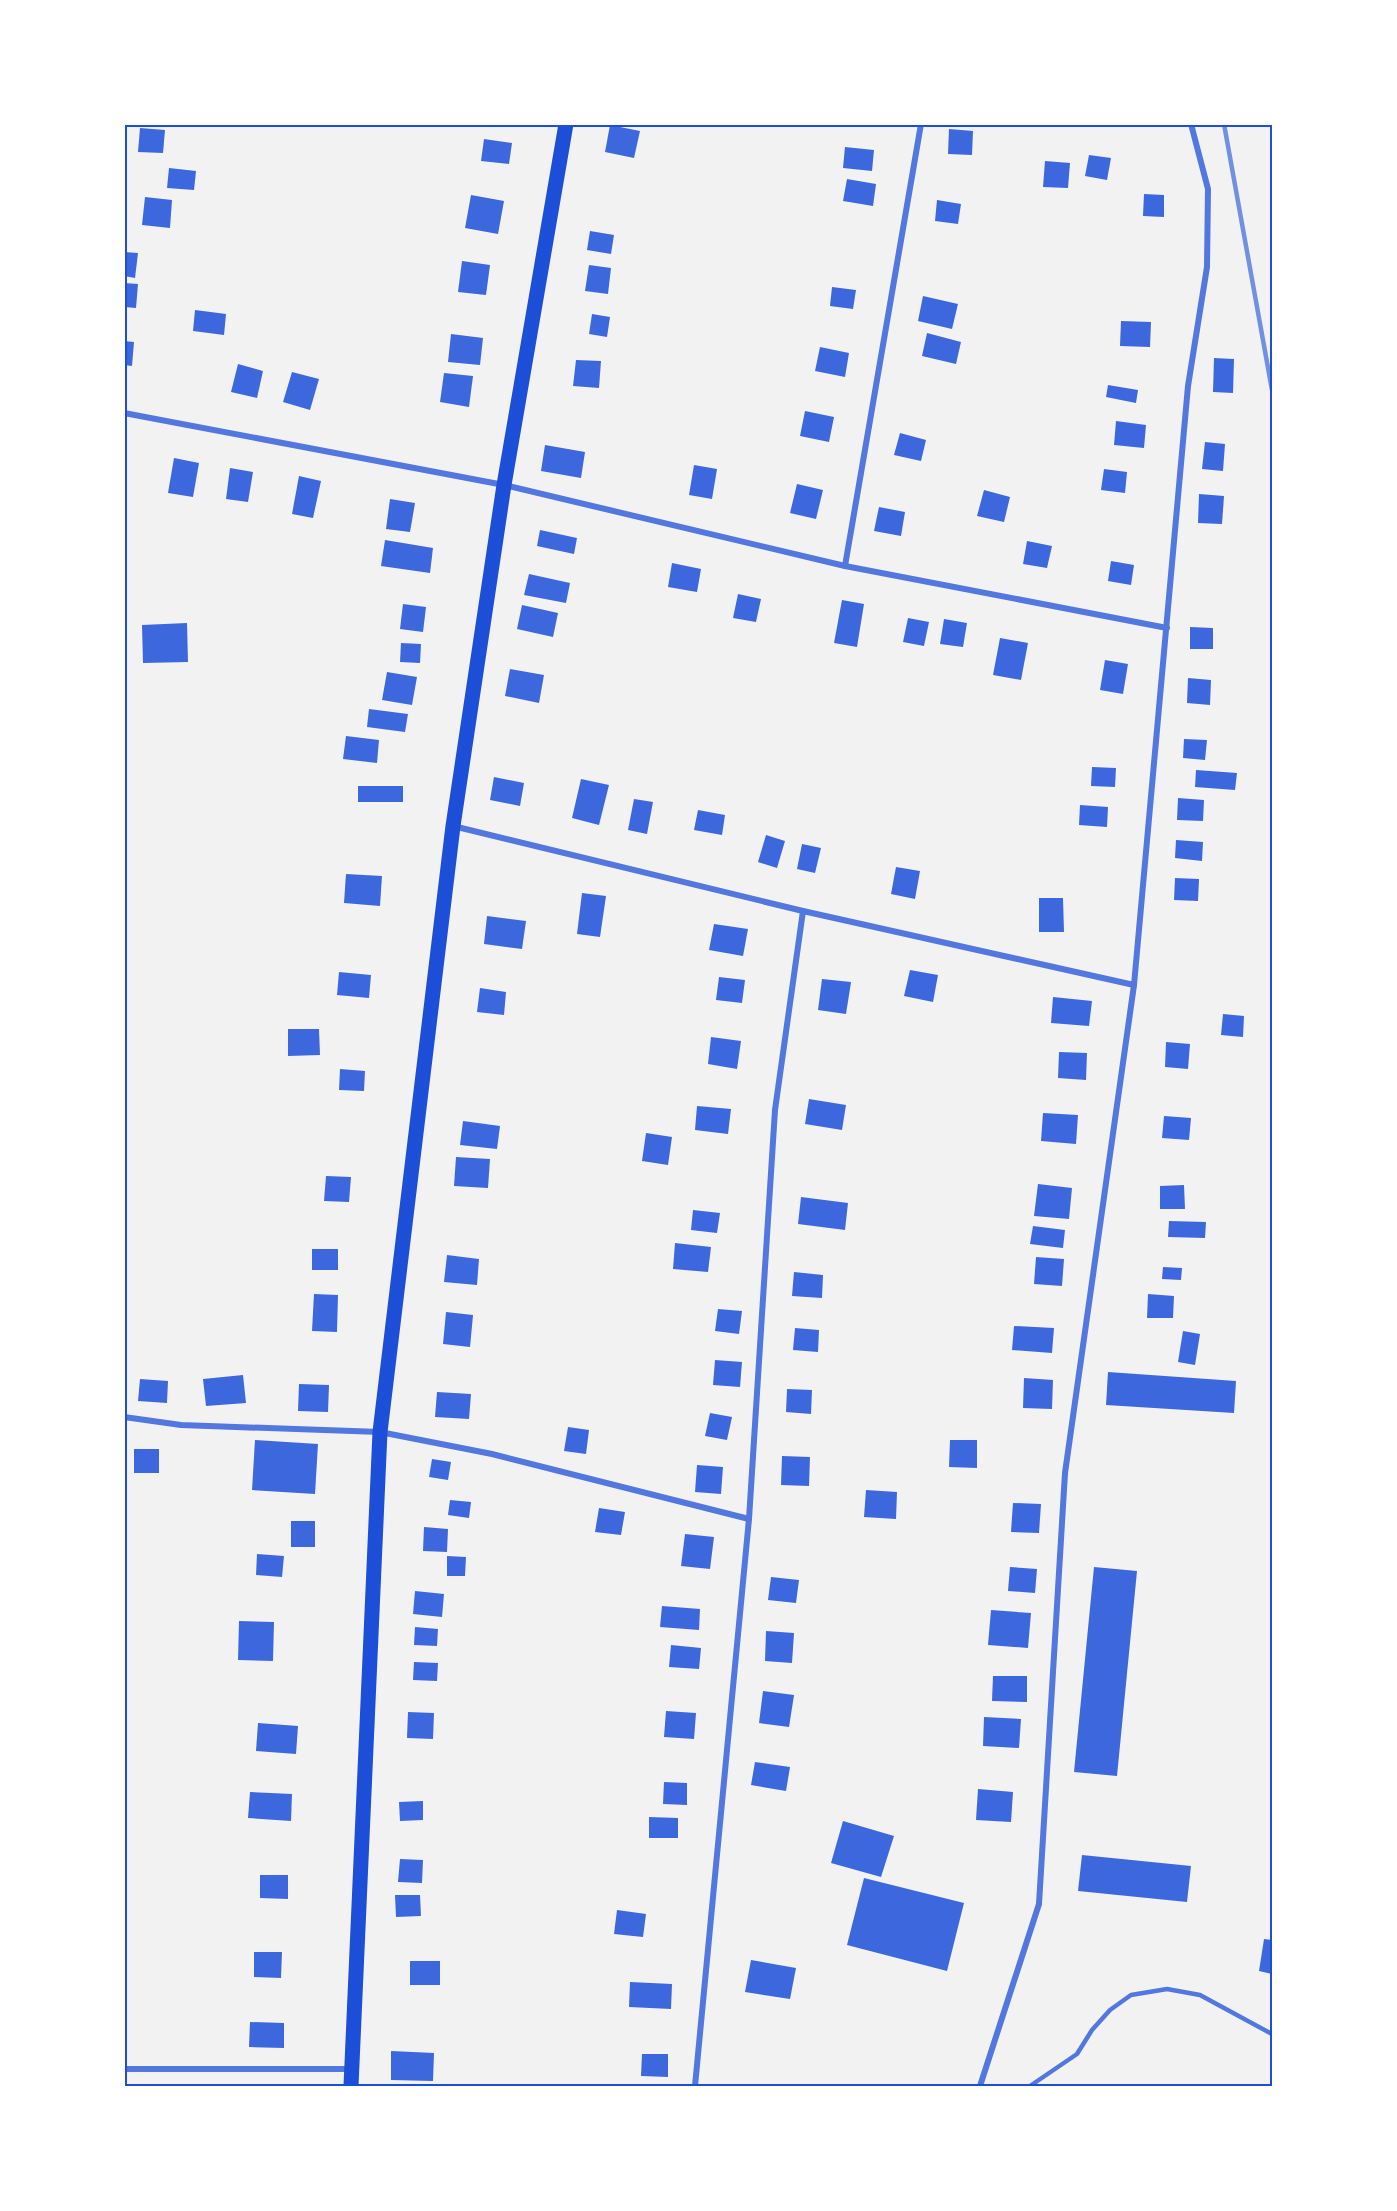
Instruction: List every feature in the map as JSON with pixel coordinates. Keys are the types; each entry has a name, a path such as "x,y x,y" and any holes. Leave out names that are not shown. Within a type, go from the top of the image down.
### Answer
{"main road":[{"path":"351,2086 380,1432 453,826 504,485 566,124"}],"street":[{"path":"845,566 921,124"},
{"path":"980,2086 1039,1904 1065,1473 1134,985 1188,386 1207,267 1208,189 1191,124"},
{"path":"124,413 504,485 845,566 1167,628"},
{"path":"453,826 803,911 1134,985"},
{"path":"695,2086 749,1519 775,1110 803,911"},
{"path":"124,1417 181,1425 380,1432 492,1454 749,1519"},
{"path":"124,2069 352,2070"}],"lane":[{"path":"1030,2086 1077,2054 1092,2030 1110,2010 1131,1995 1167,1989 1200,1995 1272,2034"}],"building":[{"path":"610,125 640,131 634,158 605,152"},
{"path":"140,128 165,130 163,153 138,152"},
{"path":"949,129 973,131 972,155 948,154"},
{"path":"484,139 512,143 509,164 481,161"},
{"path":"845,147 874,150 872,171 843,168"},
{"path":"1089,155 1111,158 1107,180 1085,176"},
{"path":"1045,161 1070,163 1068,188 1043,187"},
{"path":"169,168 196,171 194,190 167,188"},
{"path":"847,179 876,184 873,206 843,201"},
{"path":"1144,194 1164,195 1164,217 1143,216"},
{"path":"471,195 504,201 498,234 465,228"},
{"path":"145,197 172,200 170,228 142,225"},
{"path":"937,200 961,204 958,224 935,221"},
{"path":"590,231 614,235 611,254 587,250"},
{"path":"124,252 138,253 135,278 124,276"},
{"path":"462,261 490,265 486,295 458,292"},
{"path":"589,265 611,268 608,294 585,291"},
{"path":"124,283 138,284 136,308 124,307"},
{"path":"832,287 856,290 853,309 830,306"},
{"path":"923,296 958,304 952,329 918,321"},
{"path":"195,310 226,314 224,335 193,331"},
{"path":"592,314 610,317 607,337 589,334"},
{"path":"1121,321 1151,322 1150,347 1120,346"},
{"path":"927,333 961,342 956,364 922,356"},
{"path":"451,334 483,338 480,365 448,362"},
{"path":"124,341 134,342 132,366 124,365"},
{"path":"820,347 849,353 845,377 815,371"},
{"path":"1214,358 1234,359 1233,393 1213,392"},
{"path":"576,360 601,361 599,388 573,386"},
{"path":"238,364 263,371 257,398 231,392"},
{"path":"292,372 319,379 310,410 283,402"},
{"path":"444,373 473,376 469,407 440,402"},
{"path":"1108,385 1138,390 1136,403 1106,397"},
{"path":"805,411 834,417 829,442 800,436"},
{"path":"1116,421 1146,425 1144,448 1114,445"},
{"path":"900,433 926,440 921,461 894,455"},
{"path":"1205,442 1225,444 1223,471 1202,469"},
{"path":"545,445 585,452 581,478 541,471"},
{"path":"174,458 199,463 193,497 168,493"},
{"path":"694,465 717,469 712,499 689,495"},
{"path":"230,468 253,472 248,502 226,499"},
{"path":"1104,469 1127,472 1125,493 1101,490"},
{"path":"299,476 321,481 313,518 292,514"},
{"path":"797,484 823,490 816,519 790,513"},
{"path":"984,490 1010,497 1004,522 977,516"},
{"path":"1199,494 1224,496 1222,524 1198,523"},
{"path":"390,499 415,503 410,532 386,529"},
{"path":"879,507 905,512 901,536 874,531"},
{"path":"540,530 577,538 574,554 537,546"},
{"path":"385,540 433,548 430,573 381,566"},
{"path":"1027,541 1052,546 1047,568 1023,564"},
{"path":"1111,561 1134,565 1131,585 1108,581"},
{"path":"672,563 701,569 697,592 668,587"},
{"path":"529,574 570,583 566,603 524,595"},
{"path":"738,594 761,599 756,622 733,618"},
{"path":"842,600 864,604 857,647 834,643"},
{"path":"403,604 426,607 423,632 400,629"},
{"path":"522,605 558,613 553,637 517,629"},
{"path":"908,618 929,622 924,646 903,642"},
{"path":"944,619 967,623 963,647 940,644"},
{"path":"187,623 188,662 143,663 142,625"},
{"path":"1190,627 1213,628 1213,649 1190,649"},
{"path":"1000,638 1028,643 1021,680 993,675"},
{"path":"401,643 421,644 420,663 400,662"},
{"path":"1105,660 1128,664 1123,694 1100,690"},
{"path":"510,669 544,675 539,703 505,696"},
{"path":"387,672 417,677 412,705 382,700"},
{"path":"1188,678 1211,680 1210,705 1187,703"},
{"path":"369,709 408,714 405,732 367,727"},
{"path":"346,736 379,740 377,763 343,759"},
{"path":"1184,739 1207,740 1205,760 1183,758"},
{"path":"1092,767 1116,768 1115,787 1091,786"},
{"path":"1196,770 1237,773 1235,790 1195,787"},
{"path":"494,777 524,783 520,806 490,800"},
{"path":"581,779 609,785 599,825 572,818"},
{"path":"358,786 403,786 403,802 358,802"},
{"path":"1178,798 1204,800 1203,821 1177,820"},
{"path":"634,799 653,802 647,834 628,830"},
{"path":"1080,805 1108,807 1107,827 1079,825"},
{"path":"698,810 725,815 722,835 694,830"},
{"path":"766,835 785,841 777,868 758,862"},
{"path":"1176,840 1203,842 1202,861 1175,858"},
{"path":"802,844 821,848 815,873 797,869"},
{"path":"896,867 920,871 915,899 891,894"},
{"path":"346,874 382,876 380,906 344,903"},
{"path":"1175,878 1199,879 1198,901 1174,900"},
{"path":"582,893 606,896 600,937 577,934"},
{"path":"1039,898 1063,898 1064,932 1039,932"},
{"path":"487,916 526,921 522,949 484,944"},
{"path":"714,924 748,929 743,956 709,950"},
{"path":"910,970 938,975 933,1002 904,996"},
{"path":"339,972 371,975 369,998 337,995"},
{"path":"719,977 745,980 742,1003 716,1000"},
{"path":"822,979 851,982 846,1014 818,1010"},
{"path":"480,988 506,992 504,1015 477,1012"},
{"path":"1053,997 1092,1001 1089,1026 1051,1023"},
{"path":"1223,1014 1244,1016 1243,1037 1221,1035"},
{"path":"288,1029 319,1029 320,1055 288,1056"},
{"path":"711,1037 741,1041 737,1069 708,1064"},
{"path":"1166,1042 1190,1044 1188,1069 1165,1067"},
{"path":"1059,1052 1087,1053 1086,1080 1058,1078"},
{"path":"340,1069 365,1071 364,1091 339,1090"},
{"path":"809,1099 846,1105 842,1130 805,1124"},
{"path":"697,1106 731,1109 728,1134 695,1130"},
{"path":"1043,1113 1078,1115 1076,1144 1041,1141"},
{"path":"1164,1116 1191,1118 1189,1140 1162,1138"},
{"path":"463,1121 500,1126 497,1149 460,1145"},
{"path":"646,1133 672,1137 668,1165 642,1161"},
{"path":"456,1157 490,1159 488,1188 454,1186"},
{"path":"326,1176 351,1177 349,1202 324,1201"},
{"path":"1038,1184 1072,1188 1069,1219 1034,1216"},
{"path":"1184,1185 1185,1209 1160,1209 1160,1186"},
{"path":"801,1197 848,1203 845,1230 798,1224"},
{"path":"693,1210 720,1213 717,1233 691,1230"},
{"path":"1169,1221 1206,1222 1205,1238 1168,1237"},
{"path":"1033,1226 1065,1230 1063,1248 1030,1244"},
{"path":"675,1243 711,1247 708,1272 673,1269"},
{"path":"312,1249 338,1249 338,1270 312,1270"},
{"path":"447,1255 479,1259 477,1285 444,1282"},
{"path":"1036,1257 1064,1259 1062,1286 1034,1284"},
{"path":"1163,1267 1182,1268 1181,1280 1162,1279"},
{"path":"794,1272 823,1275 822,1298 792,1296"},
{"path":"314,1294 338,1295 337,1332 312,1331"},
{"path":"1148,1294 1174,1296 1173,1318 1147,1318"},
{"path":"718,1309 742,1311 739,1334 715,1331"},
{"path":"446,1312 473,1315 470,1347 443,1344"},
{"path":"1014,1326 1054,1328 1052,1353 1012,1350"},
{"path":"795,1328 819,1330 818,1352 793,1350"},
{"path":"1183,1331 1200,1334 1195,1365 1178,1362"},
{"path":"715,1360 742,1362 740,1387 713,1385"},
{"path":"1108,1372 1236,1381 1234,1413 1106,1405"},
{"path":"243,1375 246,1403 206,1406 203,1379"},
{"path":"1024,1378 1053,1380 1052,1409 1023,1408"},
{"path":"140,1379 168,1381 167,1403 138,1401"},
{"path":"299,1384 329,1385 328,1412 298,1411"},
{"path":"787,1389 812,1390 811,1414 786,1412"},
{"path":"437,1392 471,1394 469,1419 435,1417"},
{"path":"710,1413 732,1417 727,1440 705,1436"},
{"path":"568,1427 589,1430 586,1454 564,1451"},
{"path":"255,1440 318,1444 315,1494 252,1490"},
{"path":"950,1440 977,1440 977,1468 949,1467"},
{"path":"134,1449 159,1449 159,1473 134,1473"},
{"path":"782,1456 810,1457 809,1486 781,1485"},
{"path":"432,1459 451,1462 448,1480 429,1477"},
{"path":"697,1465 723,1467 721,1494 695,1492"},
{"path":"866,1490 897,1492 896,1519 864,1517"},
{"path":"450,1500 471,1502 469,1518 448,1515"},
{"path":"1013,1503 1041,1504 1039,1533 1011,1532"},
{"path":"599,1508 625,1512 621,1535 595,1532"},
{"path":"291,1521 315,1521 315,1547 291,1547"},
{"path":"424,1527 448,1529 447,1552 423,1551"},
{"path":"685,1534 714,1537 710,1569 681,1566"},
{"path":"257,1554 284,1556 282,1577 256,1575"},
{"path":"447,1556 466,1557 465,1576 447,1576"},
{"path":"1010,1567 1037,1569 1035,1593 1008,1591"},
{"path":"1094,1567 1137,1571 1117,1776 1074,1772"},
{"path":"771,1577 799,1580 796,1603 768,1600"},
{"path":"415,1591 444,1594 442,1617 413,1614"},
{"path":"662,1606 700,1609 699,1630 660,1627"},
{"path":"991,1610 1031,1613 1028,1648 988,1645"},
{"path":"239,1621 274,1622 273,1661 238,1660"},
{"path":"415,1627 438,1629 437,1646 414,1645"},
{"path":"766,1631 794,1633 792,1663 765,1661"},
{"path":"671,1645 701,1648 699,1669 669,1667"},
{"path":"414,1662 438,1663 437,1681 413,1680"},
{"path":"993,1676 1027,1676 1027,1702 992,1701"},
{"path":"763,1691 794,1695 789,1727 759,1723"},
{"path":"666,1711 696,1713 694,1739 664,1737"},
{"path":"408,1712 434,1713 433,1739 407,1738"},
{"path":"984,1717 1021,1719 1019,1748 983,1746"},
{"path":"258,1723 298,1726 296,1754 256,1751"},
{"path":"755,1762 790,1767 786,1791 751,1785"},
{"path":"664,1782 687,1783 687,1805 663,1804"},
{"path":"978,1789 1013,1792 1011,1822 976,1820"},
{"path":"250,1792 292,1794 291,1821 248,1818"},
{"path":"423,1801 423,1820 400,1821 399,1802"},
{"path":"649,1817 678,1818 678,1838 649,1838"},
{"path":"843,1821 894,1836 881,1877 831,1863"},
{"path":"1082,1855 1191,1866 1187,1902 1078,1891"},
{"path":"400,1859 423,1860 422,1883 398,1882"},
{"path":"260,1875 288,1875 288,1899 260,1898"},
{"path":"864,1878 964,1903 947,1971 847,1945"},
{"path":"395,1895 420,1895 421,1916 396,1917"},
{"path":"617,1910 646,1914 643,1937 614,1934"},
{"path":"1264,1939 1272,1940 1272,1974 1259,1971"},
{"path":"254,1952 282,1952 281,1978 254,1977"},
{"path":"751,1960 796,1968 790,1999 745,1992"},
{"path":"410,1961 440,1961 440,1985 410,1985"},
{"path":"630,1982 672,1984 671,2009 629,2007"},
{"path":"250,2022 284,2023 284,2048 249,2047"},
{"path":"391,2051 434,2053 433,2081 391,2080"},
{"path":"642,2054 668,2054 668,2077 641,2076"}],"railway":[{"path":"1224,124 1272,390"}]}
